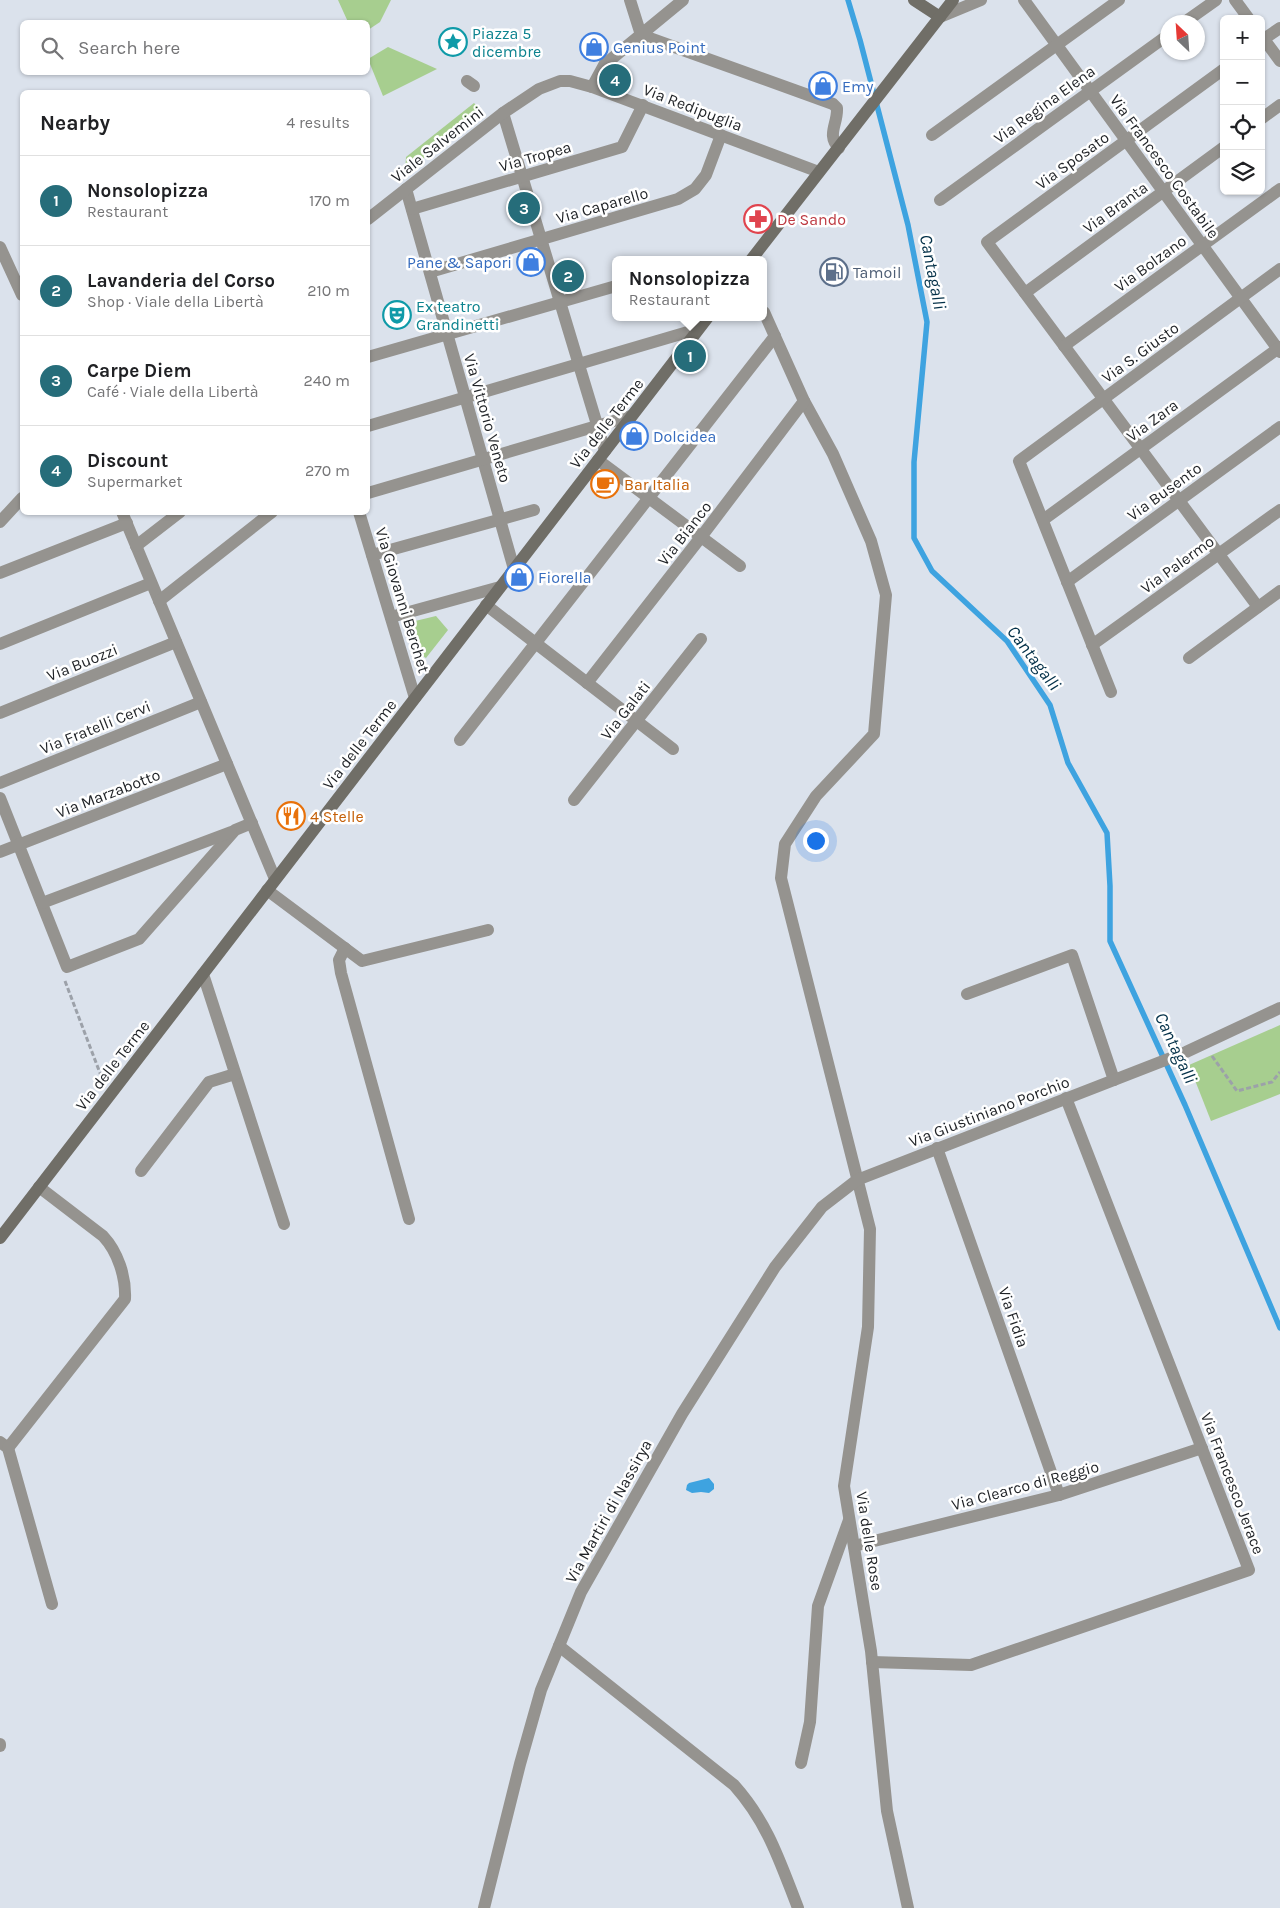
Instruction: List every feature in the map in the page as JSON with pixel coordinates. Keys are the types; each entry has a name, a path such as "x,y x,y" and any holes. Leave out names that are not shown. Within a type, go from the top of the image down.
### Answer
{"main road":[{"path":"914,0 940,17"},
{"path":"754,256 953,0"},
{"name":"Via delle Terme","path":"0,1238 705,321"}],"street":[{"path":"630,0 641,35"},
{"path":"592,87 604,66 683,0"},
{"path":"940,17 982,0"},
{"name":"Via Francesco Costabile","path":"1024,0 1279,349"},
{"path":"932,135 1119,0"},
{"path":"1195,15 1216,0"},
{"path":"1235,0 1246,15"},
{"path":"1265,37 1280,28"},
{"path":"641,35 833,104 837,108 838,114 832,131 832,138 838,148"},
{"name":"Via Regina Elena","path":"940,200 1160,41"},
{"path":"1265,43 1280,61"},
{"name":"Via Sposato","path":"1025,293 987,242 1220,72"},
{"name":"Via Redipuglia","path":"503,113 539,89 560,81 570,80 819,172"},
{"path":"1265,116 1280,105"},
{"name":"Via Tropea","path":"412,209 622,147 643,106"},
{"path":"503,113 598,426 601,455 649,498 740,566"},
{"name":"Viale Salvemini","path":"370,216 503,113"},
{"name":"Via Caparello","path":"430,272 678,199 695,189 706,175 721,135"},
{"name":"Via Branta","path":"1025,293 1220,150"},
{"name":"Via Vittorio Veneto","path":"406,188 514,569"},
{"name":"Via Bolzano","path":"1064,346 1280,189"},
{"path":"0,247 20,290"},
{"name":"Via S. Giusto","path":"1043,520 1019,462 1280,269"},
{"path":"370,355 612,287"},
{"path":"1025,293 1258,607"},
{"name":"Via delle Rose","path":"767,319 804,401 833,454 871,541 886,595 874,734 816,796 785,844 780,878 870,1229 868,1327 844,1486 872,1662 887,1811 908,1908"},
{"path":"370,425 698,329"},
{"path":"460,740 775,336"},
{"name":"Via Zara","path":"1043,520 1279,349"},
{"name":"Via Bianco","path":"587,683 804,401"},
{"path":"370,492 631,416"},
{"name":"Via Busento","path":"1067,582 1280,427"},
{"path":"0,522 20,500"},
{"path":"372,555 534,510"},
{"name":"Via Palermo","path":"1092,645 1280,510"},
{"path":"136,546 176,515"},
{"path":"159,601 268,515"},
{"name":"Via Giovanni Berchet","path":"360,515 415,698"},
{"path":"0,573 124,518 276,879"},
{"path":"1043,520 1112,692"},
{"path":"0,644 151,583"},
{"path":"391,617 500,587"},
{"path":"1189,658 1280,591"},
{"path":"486,605 673,749"},
{"name":"Via Galati","path":"574,800 701,639"},
{"name":"Via Buozzi","path":"0,712 176,642"},
{"name":"Via Fratelli Cervi","path":"0,783 201,702"},
{"name":"Via Marzabotto","path":"0,852 227,764"},
{"path":"0,798 67,966 139,938 235,830"},
{"path":"42,903 252,823"},
{"path":"267,890 362,961 488,930"},
{"path":"345,948 338,960 341,973 409,1219"},
{"path":"967,994 1072,955 1114,1080"},
{"path":"203,974 284,1224"},
{"path":"1203,1044 1280,1008"},
{"name":"Via Giustiniano Porchio","path":"857,1180 1203,1044"},
{"path":"141,1171 209,1082 235,1074"},
{"name":"Via Francesco Jerace","path":"872,1662 971,1665 1250,1570 1066,1098"},
{"name":"Via Fidia","path":"938,1148 1059,1495"},
{"name":"Via Martiri di Nassirya","path":"484,1908 520,1764 541,1690 581,1592 658,1454 775,1267 822,1207 857,1180"},
{"path":"39,1188 103,1236 112,1245 126,1288 124,1299 4,1445 52,1604"},
{"name":"Via Clearco di Reggio","path":"854,1546 1059,1495 1202,1448"},
{"path":"801,1763 810,1722 818,1606 850,1518"},
{"path":"559,1646 734,1785 751,1804 770,1837 798,1908"}],"path":[{"path":"67,966 64,978 108,1097"},
{"path":"1203,1044 1237,1091 1272,1082 1280,1072"}],"green space":[{"path":"338,0 391,0 380,22 370,29 370,20 347,20"},
{"path":"388,47 437,69 383,96 370,64 370,58"},
{"path":"474,103 484,114 405,172 406,157"},
{"path":"436,616 448,630 426,658 421,655 411,622"},
{"path":"1280,1025 1280,1094 1211,1121 1189,1065"}],"water":[{"path":"709,1478 714,1484 714,1489 709,1493 692,1493 686,1490 689,1483"}],"waterway":[{"name":"Cantagalli","path":"848,0 908,225 927,322 914,462 914,538 932,571 1007,641 1050,705 1068,763 1107,833 1110,886 1110,941 1185,1105 1280,1328"}],"place":[{"name":"Piazza 5 dicembre","path":"453,42"},
{"name":"Genius Point","path":"594,47"},
{"name":"Discount","path":"615,80"},
{"name":"Emy","path":"823,86"},
{"name":"Carpe Diem","path":"524,208"},
{"name":"De Sando","path":"758,219"},
{"name":"Pane & Sapori","path":"531,262"},
{"name":"Tamoil","path":"834,272"},
{"name":"Lavanderia del Corso","path":"568,276"},
{"name":"Ex teatro Grandinetti","path":"397,315"},
{"name":"Nonsolopizza","path":"690,356"},
{"name":"Dolcidea","path":"634,436"},
{"name":"Bar Italia","path":"605,484"},
{"name":"Fiorella","path":"519,577"},
{"name":"4 Stelle","path":"291,816"}]}
